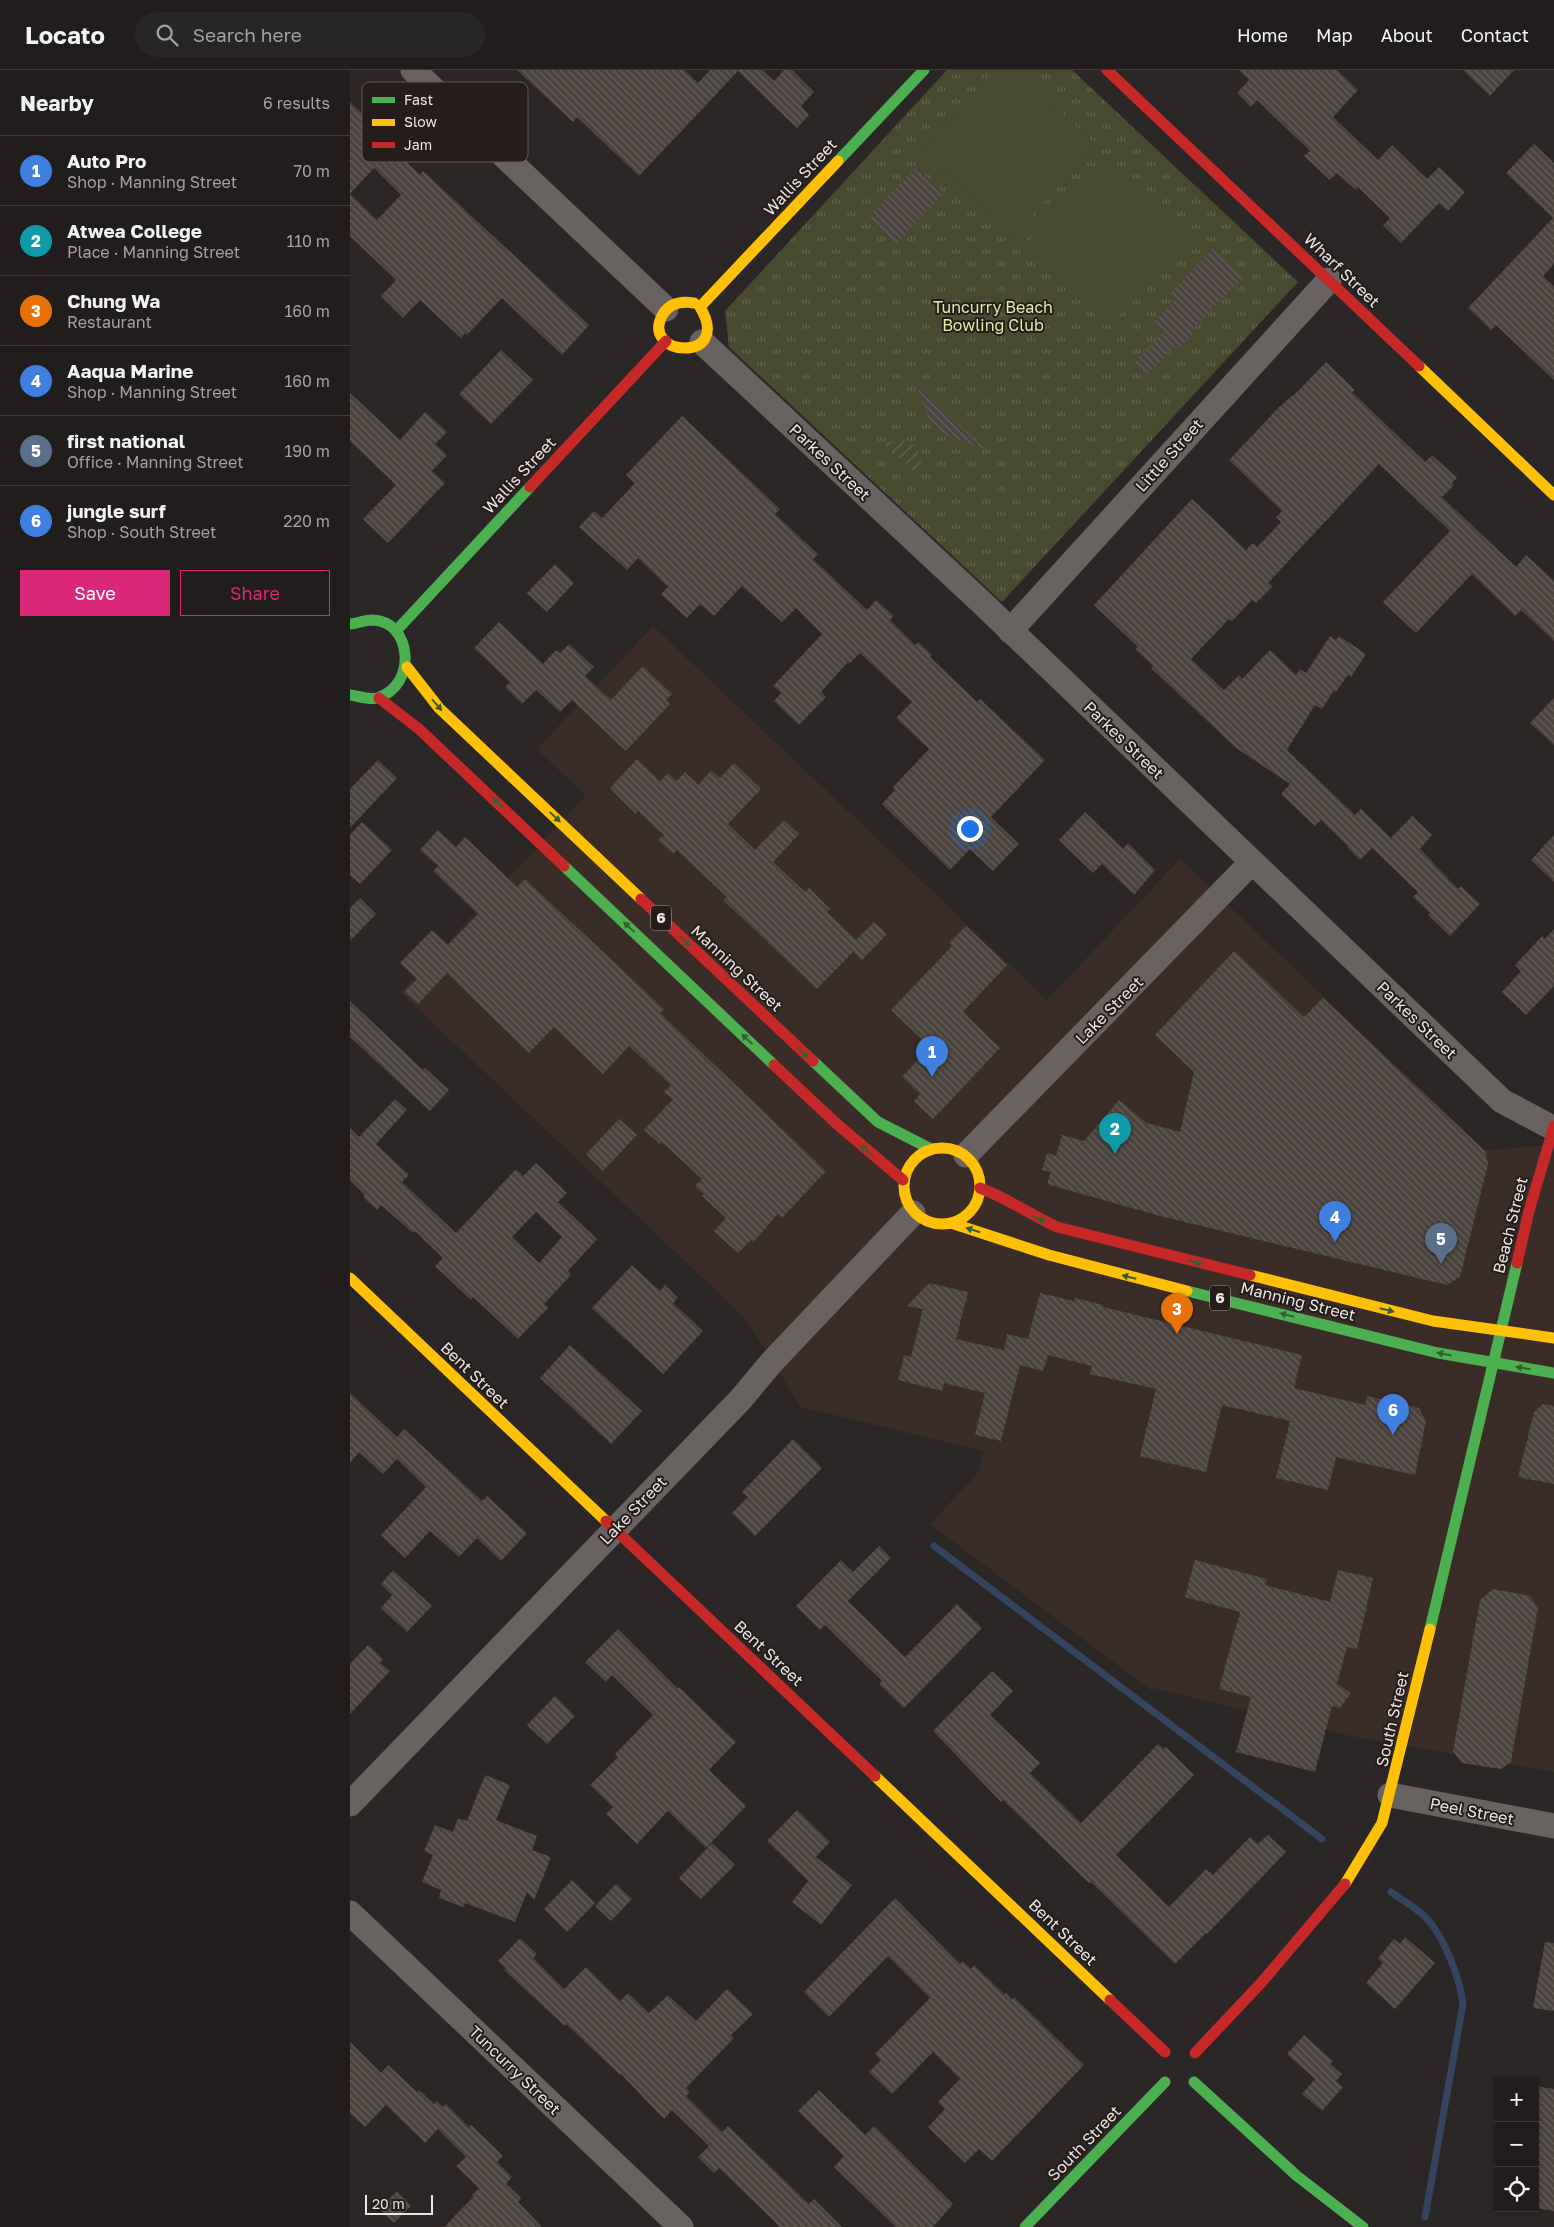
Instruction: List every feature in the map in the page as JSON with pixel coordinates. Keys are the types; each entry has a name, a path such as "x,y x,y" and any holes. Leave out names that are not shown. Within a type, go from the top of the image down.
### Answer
{"street":[{"path":"413,70 426,82"},
{"name":"Wallis Street","path":"697,305 924,70"},
{"name":"Wharf Street","path":"1107,70 1554,495"},
{"path":"510,162 666,309"},
{"name":"Little Street","path":"1010,631 1329,280"},
{"path":"679,302 697,305 708,320 708,328 702,342 688,349 680,349 666,341 660,329 660,322 666,309 679,302"},
{"name":"Wallis Street","path":"396,632 666,341"},
{"name":"Parkes Street","path":"702,342 1010,631 1502,1101 1554,1127"},
{"path":"350,623 375,620 386,624 396,632"},
{"name":"6","path":"396,632 406,648 407,667"},
{"path":"350,695 369,699 379,698 397,686 407,667"},
{"name":"Manning Street","path":"407,667 440,708 859,1105 878,1122 930,1149"},
{"name":"6","path":"379,698 419,729 838,1125 904,1180"},
{"name":"Lake Street","path":"966,1155 1252,863"},
{"name":"Beach Street","path":"1500,1332 1528,1210 1554,1127"},
{"name":"6","path":"930,1149 949,1148 966,1155"},
{"path":"913,1213 905,1197 904,1180 912,1161 930,1149"},
{"path":"950,1223 961,1219 970,1212 977,1202 980,1188 978,1171 966,1155"},
{"name":"Manning Street","path":"980,1188 1002,1196 1027,1213 1057,1227 1433,1321 1500,1332 1554,1338"},
{"name":"6","path":"913,1213 930,1222 950,1223"},
{"name":"Lake Street","path":"350,1804 741,1399 770,1363 913,1213"},
{"name":"Manning Street","path":"950,1223 1049,1255 1438,1353 1554,1373"},
{"name":"Bent Street","path":"350,1278 1162,2055 1187,2049"},
{"name":"South Street","path":"1187,2049 1261,1983 1331,1902 1374,1839 1382,1823 1500,1332"},
{"name":"Peel Street","path":"1390,1795 1554,1826"},
{"name":"Tuncurry Street","path":"350,1913 681,2227"},
{"path":"1187,2049 1198,2074 1292,2172 1363,2227"},
{"name":"South Street","path":"1025,2227 1169,2083 1198,2074"}],"shaded area":[{"path":"653,626 1047,1000 1180,859 1485,1151 1554,1144 1554,1772 1351,1736 1154,1688 1152,1691 930,1524 978,1473 984,1451 801,1407 745,1318 400,992 586,796 537,749"}],"green space":[{"name":"Tuncurry Beach Bowling Club","path":"947,70 1072,70 1298,282 1002,602 729,347 725,311"},
{"path":"996,70 1017,70 1097,146 1011,237 920,150"},
{"path":"1107,157 1192,237 1108,327 1023,247"},
{"path":"898,439 910,443 918,452 921,463 919,476 884,444"}],"building":[{"path":"517,70 684,70 698,83 710,70 762,70 774,81 784,70 792,70 814,92 801,106 809,115 797,128 738,71 639,176 577,117 573,122"},
{"path":"1239,70 1337,70 1358,90 1333,117 1378,160 1392,145 1427,179 1439,167 1465,192 1448,211 1439,203 1401,243 1383,225 1390,218 1358,187 1356,190 1337,173 1330,180 1304,156 1310,151 1257,100 1251,107 1237,93 1249,80"},
{"path":"1463,70 1514,70 1490,96"},
{"path":"350,102 362,113 362,162 406,162 420,175 423,171 589,325 562,355 502,298 467,335 465,333 461,338 420,300 403,318 381,296 396,280 350,236","holes":["374,168 401,195 377,220 350,194"]},
{"path":"1534,144 1554,163 1554,264 1543,276 1554,286 1554,380 1496,325 1491,330 1468,308 1553,218 1506,173"},
{"path":"916,167 944,193 896,244 868,218"},
{"path":"1213,248 1243,277 1191,332 1193,334 1179,349 1176,345 1147,375 1134,362 1162,333 1153,323 1176,299 1170,294"},
{"path":"501,350 533,380 491,424 459,394"},
{"path":"1326,362 1355,390 1352,392 1425,462 1432,455 1457,478 1452,483 1454,485 1442,497 1516,567 1526,555 1554,581 1554,641 1521,610 1515,616 1472,574 1416,633 1383,602 1450,531 1379,464 1268,583 1272,587 1256,603 1252,600 1232,621 1229,619 1191,659 1224,690 1239,675 1242,679 1270,650 1296,675 1300,669 1306,673 1330,636 1336,640 1339,636 1366,654 1351,677 1348,675 1336,692 1334,690 1322,709 1315,705 1287,750 1355,815 1361,809 1391,838 1412,816 1432,835 1420,849 1458,889 1461,886 1480,904 1450,936 1428,915 1430,913 1413,897 1418,892 1372,848 1360,860 1321,820 1315,826 1281,794 1290,784 1236,748 1151,668 1153,666 1135,649 1138,647 1094,605 1192,499 1246,550 1253,543 1257,547 1281,522 1276,517 1282,511 1229,460 1279,407 1298,391"},
{"path":"917,385 985,449 945,435 936,429 929,420"},
{"path":"350,393 400,440 425,412 447,432 435,444 447,455 432,471 445,483 388,543 363,519 396,485 350,441"},
{"path":"682,416 780,509 775,514 818,554 813,559 867,610 876,600 894,616 890,620 915,645 918,642 932,655 930,657 977,702 980,699 1045,760 991,817 1019,844 993,871 970,849 950,870 882,804 895,790 893,787 929,749 896,718 912,702 860,653 849,664 848,662 821,692 826,697 799,725 774,701 781,693 773,686 822,634 796,608 782,622 742,586 714,616 700,604 687,618 661,594 668,587 638,558 627,570 579,527 594,511 602,518 635,483 626,475"},
{"path":"555,564 574,583 547,612 527,593"},
{"path":"499,622 543,664 556,650 560,653 569,644 594,667 585,676 611,700 643,666 672,694 666,700 670,704 626,751 572,700 560,712 536,690 522,704 505,687 510,682 474,648"},
{"path":"1554,698 1554,745 1530,723"},
{"path":"637,759 660,781 668,773 676,781 685,772 698,785 711,770 720,778 734,763 761,789 728,824 755,850 784,820 799,834 773,862 805,892 809,888 830,909 827,912 856,940 874,922 887,934 862,960 853,952 817,989 723,900 727,897 677,850 673,854 658,840 664,835 638,811 636,814 610,788"},
{"path":"378,760 397,778 350,828 350,789"},
{"path":"1085,812 1123,849 1128,843 1155,870 1134,895 1102,864 1093,873 1059,840"},
{"path":"362,822 392,850 360,884 350,875 350,835"},
{"path":"438,830 456,847 465,837 517,887 525,879 664,1009 660,1013 826,1171 782,1218 778,1214 753,1242 751,1240 738,1253 714,1231 726,1218 702,1196 704,1194 695,1186 702,1179 662,1142 660,1144 644,1130 673,1099 664,1092 671,1085 629,1046 603,1074 554,1027 529,1053 447,973 418,1004 404,992 417,979 400,963 432,930 448,945 478,914 433,871 438,866 420,850"},
{"path":"1554,835 1554,882 1531,860"},
{"path":"360,898 376,914 350,941 350,908"},
{"path":"966,926 1007,965 963,1012 1000,1048 933,1119 914,1101 920,1094 902,1077 930,1047 891,1010 952,946 949,943"},
{"path":"1554,929 1554,986 1526,1015 1502,992 1521,971 1515,965 1542,936 1545,939"},
{"path":"1234,951 1304,1017 1323,998 1485,1151 1488,1164 1460,1277 1447,1285 1160,1216 1047,1184 1051,1172 1042,1170 1047,1153 1056,1156 1062,1135 1084,1141 1119,1100 1147,1123 1180,1132 1194,1072 1155,1035"},
{"path":"350,1001 423,1070 425,1068 449,1090 430,1111 350,1037"},
{"path":"395,1099 407,1110 376,1144 409,1175 402,1182 456,1233 516,1169 523,1176 536,1163 567,1193 558,1202 597,1239 568,1271 571,1275 544,1304 548,1308 518,1339 473,1297 471,1300 435,1266 443,1258 415,1231 413,1233 381,1205 377,1210 363,1197 365,1195 350,1180 350,1128 359,1137","holes":["536,1212 562,1237 539,1263 512,1237"]},
{"path":"619,1119 637,1135 603,1171 586,1154"},
{"path":"632,1265 660,1291 665,1285 678,1298 673,1303 703,1331 663,1374 592,1308"},
{"path":"929,1283 968,1292 956,1339 1004,1350 1007,1334 1028,1339 1040,1293 1074,1301 1075,1298 1103,1305 1103,1307 1302,1355 1294,1388 1365,1405 1367,1396 1419,1408 1426,1421 1415,1475 1336,1457 1328,1490 1276,1478 1290,1421 1222,1405 1206,1472 1140,1456 1156,1389 1090,1374 1092,1366 1048,1355 1043,1371 1020,1365 1001,1441 975,1435 985,1393 944,1383 942,1391 898,1380 904,1355 911,1357 923,1309 907,1306"},
{"path":"570,1345 642,1411 611,1444 540,1378"},
{"path":"350,1393 397,1437 404,1429 482,1501 487,1496 527,1533 501,1561 477,1538 459,1557 430,1531 405,1558 381,1535 426,1487 397,1459 383,1474 359,1452 350,1463"},
{"path":"1543,1404 1554,1406 1554,1484 1518,1477 1534,1412"},
{"path":"793,1439 822,1468 755,1536 732,1513 748,1497 742,1492"},
{"path":"879,1546 891,1558 848,1601 905,1657 957,1604 982,1628 904,1708 879,1684 882,1681 825,1625 820,1630 796,1606 841,1560 853,1572"},
{"path":"1195,1560 1267,1579 1265,1585 1330,1602 1338,1570 1373,1578 1357,1649 1347,1647 1337,1684 1351,1693 1340,1708 1332,1706 1315,1772 1236,1752 1251,1697 1219,1689 1240,1612 1185,1597"},
{"path":"393,1570 432,1606 407,1632 381,1608 392,1595 381,1584"},
{"path":"1493,1589 1530,1596 1538,1608 1511,1762 1501,1769 1462,1763 1453,1751 1480,1600"},
{"path":"618,1629 678,1689 679,1687 736,1742 709,1770 746,1806 706,1848 668,1811 637,1844 606,1814 613,1807 590,1785 618,1757 615,1754 653,1715 612,1675 606,1682 585,1662"},
{"path":"368,1645 383,1659 380,1663 390,1671 350,1714 350,1664"},
{"path":"992,1671 1013,1691 990,1715 1040,1763 1030,1773 1081,1823 1158,1744 1164,1749 1166,1747 1194,1775 1116,1855 1169,1907 1206,1869 1213,1875 1250,1837 1258,1844 1268,1835 1286,1852 1207,1934 1175,1964 1003,1800 1001,1802 933,1731"},
{"path":"555,1696 575,1716 547,1744 527,1725"},
{"path":"485,1775 510,1785 496,1820 537,1836 532,1850 551,1857 534,1900 527,1892 515,1922 465,1903 463,1907 439,1898 441,1890 422,1882 433,1855 424,1851 435,1825 453,1832 458,1818 467,1821"},
{"path":"797,1810 830,1842 816,1857 852,1885 821,1925 792,1902 808,1881 767,1841"},
{"path":"712,1843 735,1865 701,1899 679,1878"},
{"path":"572,1880 595,1903 567,1932 544,1909"},
{"path":"616,1884 632,1899 611,1921 595,1906"},
{"path":"895,1898 960,1964 963,1961 971,1969 974,1965 1004,1994 1006,1993 1012,2000 1014,1997 1084,2065 992,2161 979,2149 965,2163 928,2127 945,2109 938,2102 960,2079 933,2052 892,2094 869,2072 881,2060 875,2054 930,1998 888,1956 829,2017 804,1992"},
{"path":"1405,1937 1435,1963 1395,2009 1366,1983 1383,1963 1378,1958 1394,1939 1400,1944"},
{"path":"520,1938 537,1954 533,1958 564,1989 586,1967 620,2001 628,1993 649,2013 668,1995 696,2021 727,1989 753,2014 731,2035 734,2038 686,2088 690,2092 686,2096 722,2132 728,2126 809,2204 814,2199 842,2227 780,2227 719,2168 714,2173 698,2157 709,2146 672,2110 664,2119 621,2074 504,1970 506,1968 498,1961"},
{"path":"1545,1942 1554,1943 1554,2011 1533,2008"},
{"path":"1304,2035 1333,2061 1330,2064 1342,2074 1336,2081 1343,2087 1322,2111 1302,2094 1315,2079 1287,2054"},
{"path":"350,2042 381,2073 388,2065 417,2092 419,2090 434,2104 437,2101 443,2107 446,2104 469,2127 471,2125 503,2156 497,2162 512,2177 506,2184 521,2198 518,2202 542,2227 444,2227 474,2196 472,2195 479,2188 456,2166 466,2157 438,2129 425,2143 386,2105 365,2127 350,2113"},
{"path":"1539,2087 1554,2089 1554,2211 1539,2209"},
{"path":"819,2090 865,2135 874,2126 953,2204 933,2227 896,2227 834,2167 844,2156 798,2111"},
{"path":"397,2191 411,2206 394,2223 379,2209"}],"waterway":[{"path":"934,1546 1322,1839"},
{"path":"1391,1892 1420,1912 1434,1928 1451,1960 1459,1983 1463,2004 1425,2217"}],"traffic: fast":[{"path":"838,161 924,70"},
{"path":"396,631 530,487"},
{"path":"350,624 367,620 386,623 396,631 402,642 405,655 404,668 399,681 390,691 377,698 350,695"},
{"path":"564,866 774,1065"},
{"path":"813,1061 878,1122 931,1149"},
{"path":"1430,1629 1517,1263"},
{"path":"1187,1291 1438,1353 1554,1373"},
{"path":"1025,2227 1165,2082"},
{"path":"1194,2082 1297,2176 1363,2227"}],"traffic: slow":[{"path":"694,303 685,302 677,304 669,307 663,314 659,328 663,339 673,346 685,348 697,346 705,338 707,325 700,307 838,161"},
{"path":"1419,366 1554,495"},
{"path":"407,667 439,708 641,899"},
{"path":"935,1148 949,1148 963,1154 974,1165 980,1179 980,1186 977,1201 969,1213 949,1224 935,1224 921,1218 910,1207 904,1193 904,1179 910,1165 921,1154 935,1148"},
{"path":"951,1223 1049,1255 1187,1291"},
{"path":"1250,1275 1433,1321 1554,1338"},
{"path":"350,1278 606,1521"},
{"path":"1345,1884 1382,1823 1430,1629"},
{"path":"875,1776 1110,2000"}],"traffic: jam":[{"path":"1107,70 1419,366"},
{"path":"530,487 666,341"},
{"path":"379,698 419,729 564,866"},
{"path":"641,899 813,1061"},
{"path":"774,1065 838,1125 903,1180"},
{"path":"1517,1263 1529,1211 1554,1126"},
{"path":"980,1188 1057,1227 1250,1275"},
{"path":"606,1521 875,1776"},
{"path":"1195,2053 1261,1983 1345,1884"},
{"path":"1110,2000 1165,2052"}],"place":[{"name":"Auto Pro","path":"932,1077"},
{"name":"Atwea College","path":"1115,1154"},
{"name":"Aaqua Marine","path":"1335,1242"},
{"name":"first national","path":"1441,1264"},
{"name":"Chung Wa","path":"1177,1334"},
{"name":"jungle surf","path":"1393,1435"}]}
